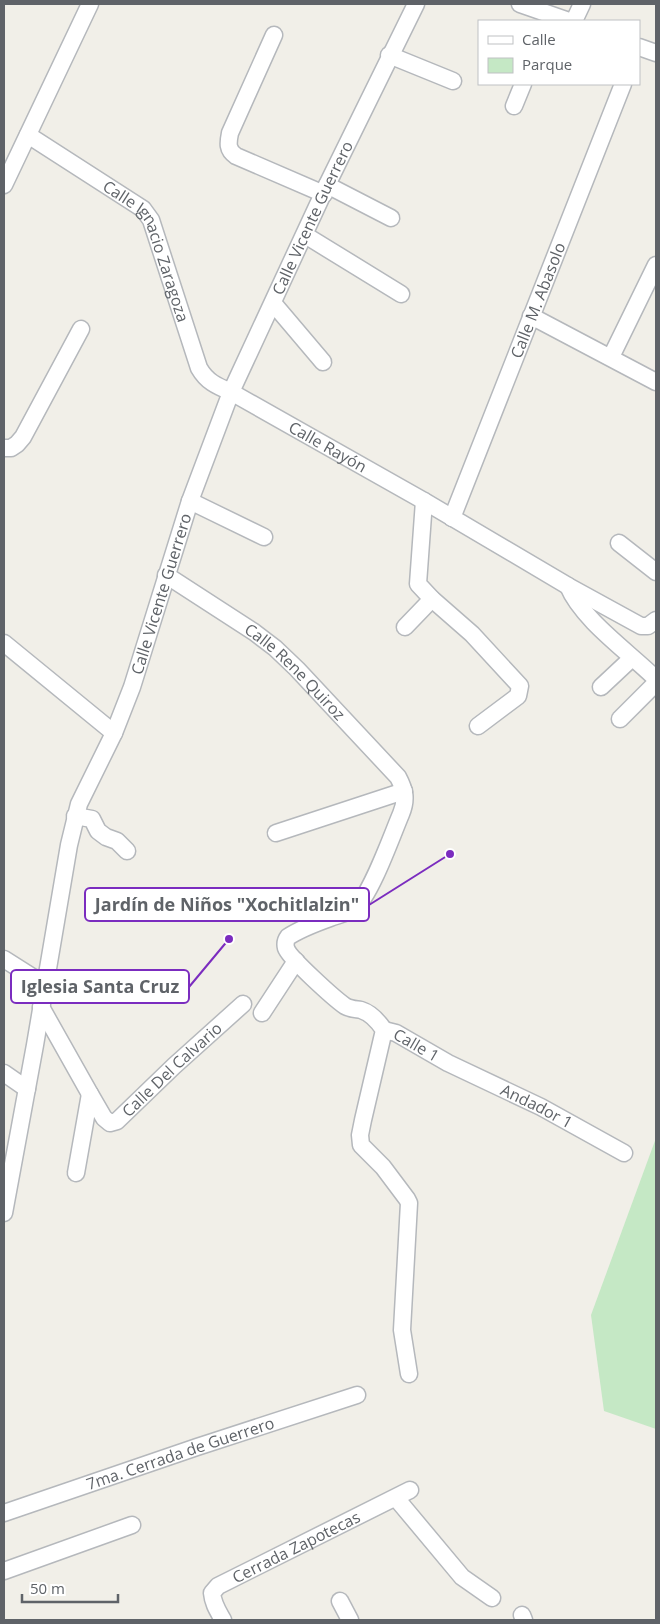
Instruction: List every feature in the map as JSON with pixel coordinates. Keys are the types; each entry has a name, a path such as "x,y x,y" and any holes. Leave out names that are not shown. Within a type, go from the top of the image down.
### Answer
{"street":[{"path":"4,185 90,4"},
{"name":"Calle Vicente Guerrero","path":"4,1213 7,1175 27,1089 75,816 114,732 134,680 190,501 231,392 389,55 416,4"},
{"path":"520,4 547,18 562,20"},
{"path":"574,20 582,4"},
{"path":"274,34 230,133 229,148 231,153 326,189 391,218"},
{"path":"640,47 656,53"},
{"path":"389,55 453,81"},
{"path":"514,106 523,85"},
{"name":"Calle M. Abasolo","path":"452,518 624,85"},
{"name":"Calle Ignacio Zaragoza","path":"28,135 143,209 151,220 199,368 205,378 231,392"},
{"path":"305,235 401,294"},
{"path":"611,357 656,265"},
{"path":"273,303 323,362"},
{"path":"531,316 656,382"},
{"path":"4,448 11,448 18,444 23,437 81,329"},
{"name":"Calle Rayón","path":"231,392 641,626 648,626 656,620"},
{"path":"190,501 264,537"},
{"path":"424,501 418,584 472,634 520,686 518,696 478,726"},
{"path":"619,543 656,572"},
{"name":"Calle Rene Quiroz","path":"166,575 254,632 275,648 398,777 404,791"},
{"name":"Calle Rayón","path":"568,586 576,602 632,658 656,679"},
{"path":"405,627 432,599"},
{"path":"4,642 114,732"},
{"path":"601,686 632,658"},
{"path":"620,719 656,683"},
{"path":"276,833 404,791"},
{"name":"Calle 1","path":"404,791 405,805 371,884 358,904 346,913 329,918 294,934 285,941 287,951 296,961 346,1006 369,1014 384,1030 396,1034 448,1063"},
{"path":"75,816 92,819 98,832 117,841 128,851"},
{"path":"4,959 45,985"},
{"path":"262,1012 296,961"},
{"name":"Calle Del Calvario","path":"42,1007 90,1094 107,1122 110,1123 117,1121 174,1066 243,1004"},
{"path":"384,1030 363,1120 360,1141 397,1184 409,1204 402,1330 409,1374"},
{"name":"Andador 1","path":"448,1063 541,1108 624,1153"},
{"path":"4,1073 27,1089"},
{"path":"76,1173 90,1094"},
{"name":"7ma. Cerrada de Guerrero","path":"4,1513 197,1446 357,1395"},
{"name":"Cerrada Zapotecas","path":"223,1620 212,1593 218,1586 410,1490"},
{"path":"396,1498 462,1577 492,1598"},
{"path":"4,1571 132,1525"},
{"path":"340,1601 350,1620"}],"green space":[{"path":"656,1138 656,1429 604,1411 591,1315"}],"place":[{"name":"Jardín de Niños \"Xochitlalzin\"","path":"450,854"},
{"name":"Iglesia Santa Cruz","path":"229,939"}]}
